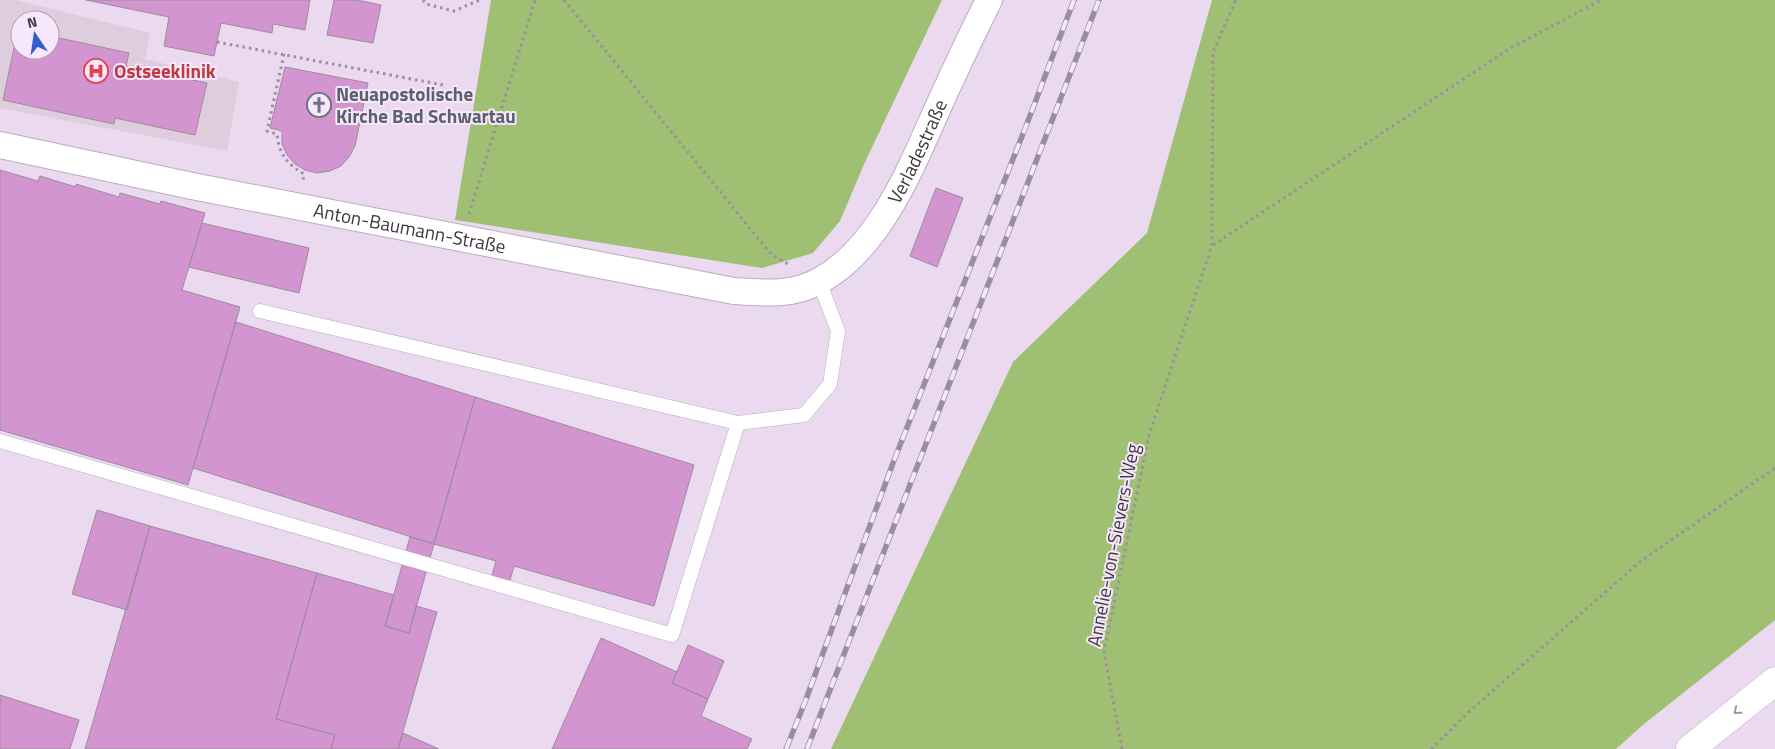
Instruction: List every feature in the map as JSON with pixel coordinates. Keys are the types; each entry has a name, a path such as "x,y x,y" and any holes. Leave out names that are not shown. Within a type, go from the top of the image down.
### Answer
{"highway":[{"path":"1690,749 1775,681"}],"street":[{"name":"Verladestraße","path":"819,282 850,259 874,232 910,168 989,0"},
{"name":"Anton-Baumann-Straße","path":"0,145 192,186 734,291 768,294 794,290 819,282"}],"lane":[{"path":"260,311 738,423 804,415 830,384 838,331 819,282"},
{"path":"0,441 672,634 738,423"}],"path":[{"path":"423,0 426,4 454,11 480,0"},
{"path":"462,238 534,0"},
{"path":"564,0 771,254 819,282"},
{"name":"Annelie-von-Sievers-Weg","path":"1122,749 1104,652 1149,435 1212,245 1213,52 1236,0"},
{"path":"1212,245 1509,49 1601,0"},
{"path":"217,42 442,85"},
{"path":"284,54 267,131 277,134 278,146 282,157 292,167 304,174 302,186"},
{"path":"1431,749 1472,709 1641,561 1775,468"}],"shaded area":[{"name":"Ostseeklinik","path":"0,0 16,0 57,10 10,10 10,60 60,60 60,11 150,33 145,59 239,82 227,151 0,108"}],"green space":[{"path":"491,0 942,0 865,162 840,221 813,253 762,268 455,220"},
{"path":"1212,0 1775,0 1775,620 1644,724 1616,749 831,749 1013,362 1147,233"}],"building":[{"path":"86,0 310,0 305,30 273,24 272,33 221,23 214,56 164,46 169,17"},
{"path":"334,0 357,0 381,5 373,43 327,35"},
{"path":"60,38 129,53 126,66 207,83 195,135 115,118 114,124 3,100 11,60 60,60"},
{"name":"Neuapostolische Kirche Bad Schwartau","path":"285,67 368,83 355,146 341,166 330,171 317,173 305,170 295,164 287,155 282,144 282,131 270,128"},
{"path":"0,170 38,181 40,176 76,187 76,184 119,197 120,193 160,204 161,201 205,213 182,290 240,307 188,485 0,430"},
{"path":"936,188 963,198 937,267 910,256"},
{"path":"202,223 309,248 299,293 189,267"},
{"path":"236,322 475,397 434,544 193,468"},
{"path":"475,397 694,465 654,606 514,566 509,584 491,579 496,561 434,544"},
{"path":"97,510 150,526 127,610 72,594"},
{"path":"150,526 317,573 276,719 335,735 331,749 85,749"},
{"path":"410,537 434,544 409,633 385,626"},
{"path":"317,573 394,595 385,626 409,633 416,606 437,612 398,749 331,749 335,735 276,719"},
{"path":"601,638 677,672 672,683 708,699 701,716 752,739 747,749 552,749"},
{"path":"688,645 724,661 708,699 672,683"},
{"path":"0,695 79,720 70,749 0,749"},
{"path":"403,733 439,749 398,749"}],"railway":[{"path":"786,749 893,463 1074,0"},
{"path":"807,749 1099,0"}],"place":[{"name":"Ostseeklinik","path":"96,71"},
{"name":"Neuapostolische Kirche Bad Schwartau","path":"319,105"}]}
